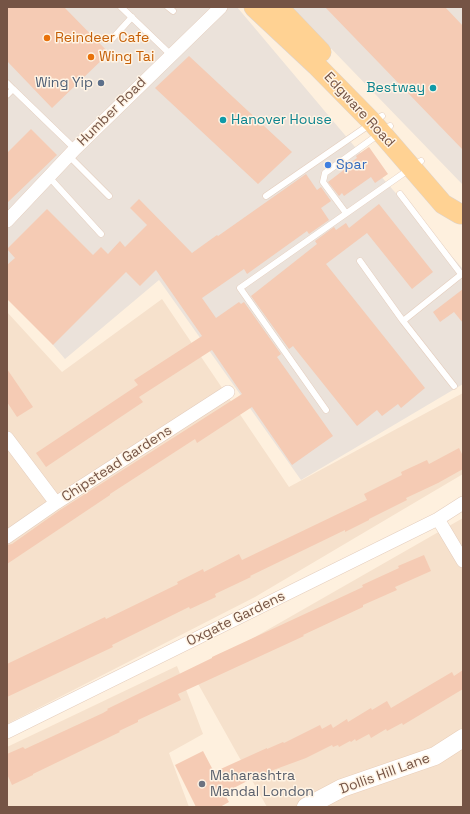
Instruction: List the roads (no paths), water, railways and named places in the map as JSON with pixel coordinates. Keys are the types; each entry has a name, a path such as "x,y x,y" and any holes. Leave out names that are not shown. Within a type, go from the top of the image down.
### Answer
{"main road":[{"name":"Edgware Road","path":"254,7 381,124"},
{"name":"Edgware Road","path":"278,7 416,164 443,204 462,214"}],"street":[{"name":"Humber Road","path":"7,221 72,152 170,54 221,7"},
{"name":"Chipstead Gardens","path":"7,537 56,503 228,392"},
{"path":"7,438 56,503"},
{"name":"Oxgate Gardens","path":"7,732 438,519 463,503"},
{"path":"438,519 463,561"},
{"name":"Dollis Hill Lane","path":"306,807 342,788 435,756 463,738"}],"lane":[{"path":"121,7 170,54"},
{"path":"112,39 132,17"},
{"path":"7,83 72,152 109,196"},
{"path":"7,95 13,89"},
{"path":"266,196 381,124"},
{"path":"346,213 323,182 325,173 381,124"},
{"path":"326,410 240,288 416,164"},
{"path":"49,177 101,234"},
{"path":"400,194 462,273 403,321"},
{"path":"360,262 403,321 454,386"}],"place":[{"name":"Reindeer Cafe","path":"47,38"},
{"name":"Wing Tai","path":"91,57"},
{"name":"Wing Yip","path":"101,83"},
{"name":"Bestway","path":"433,88"},
{"name":"Hanover House","path":"223,120"},
{"name":"Spar","path":"328,165"},
{"name":"Maharashtra Mandal London","path":"202,784"}]}
